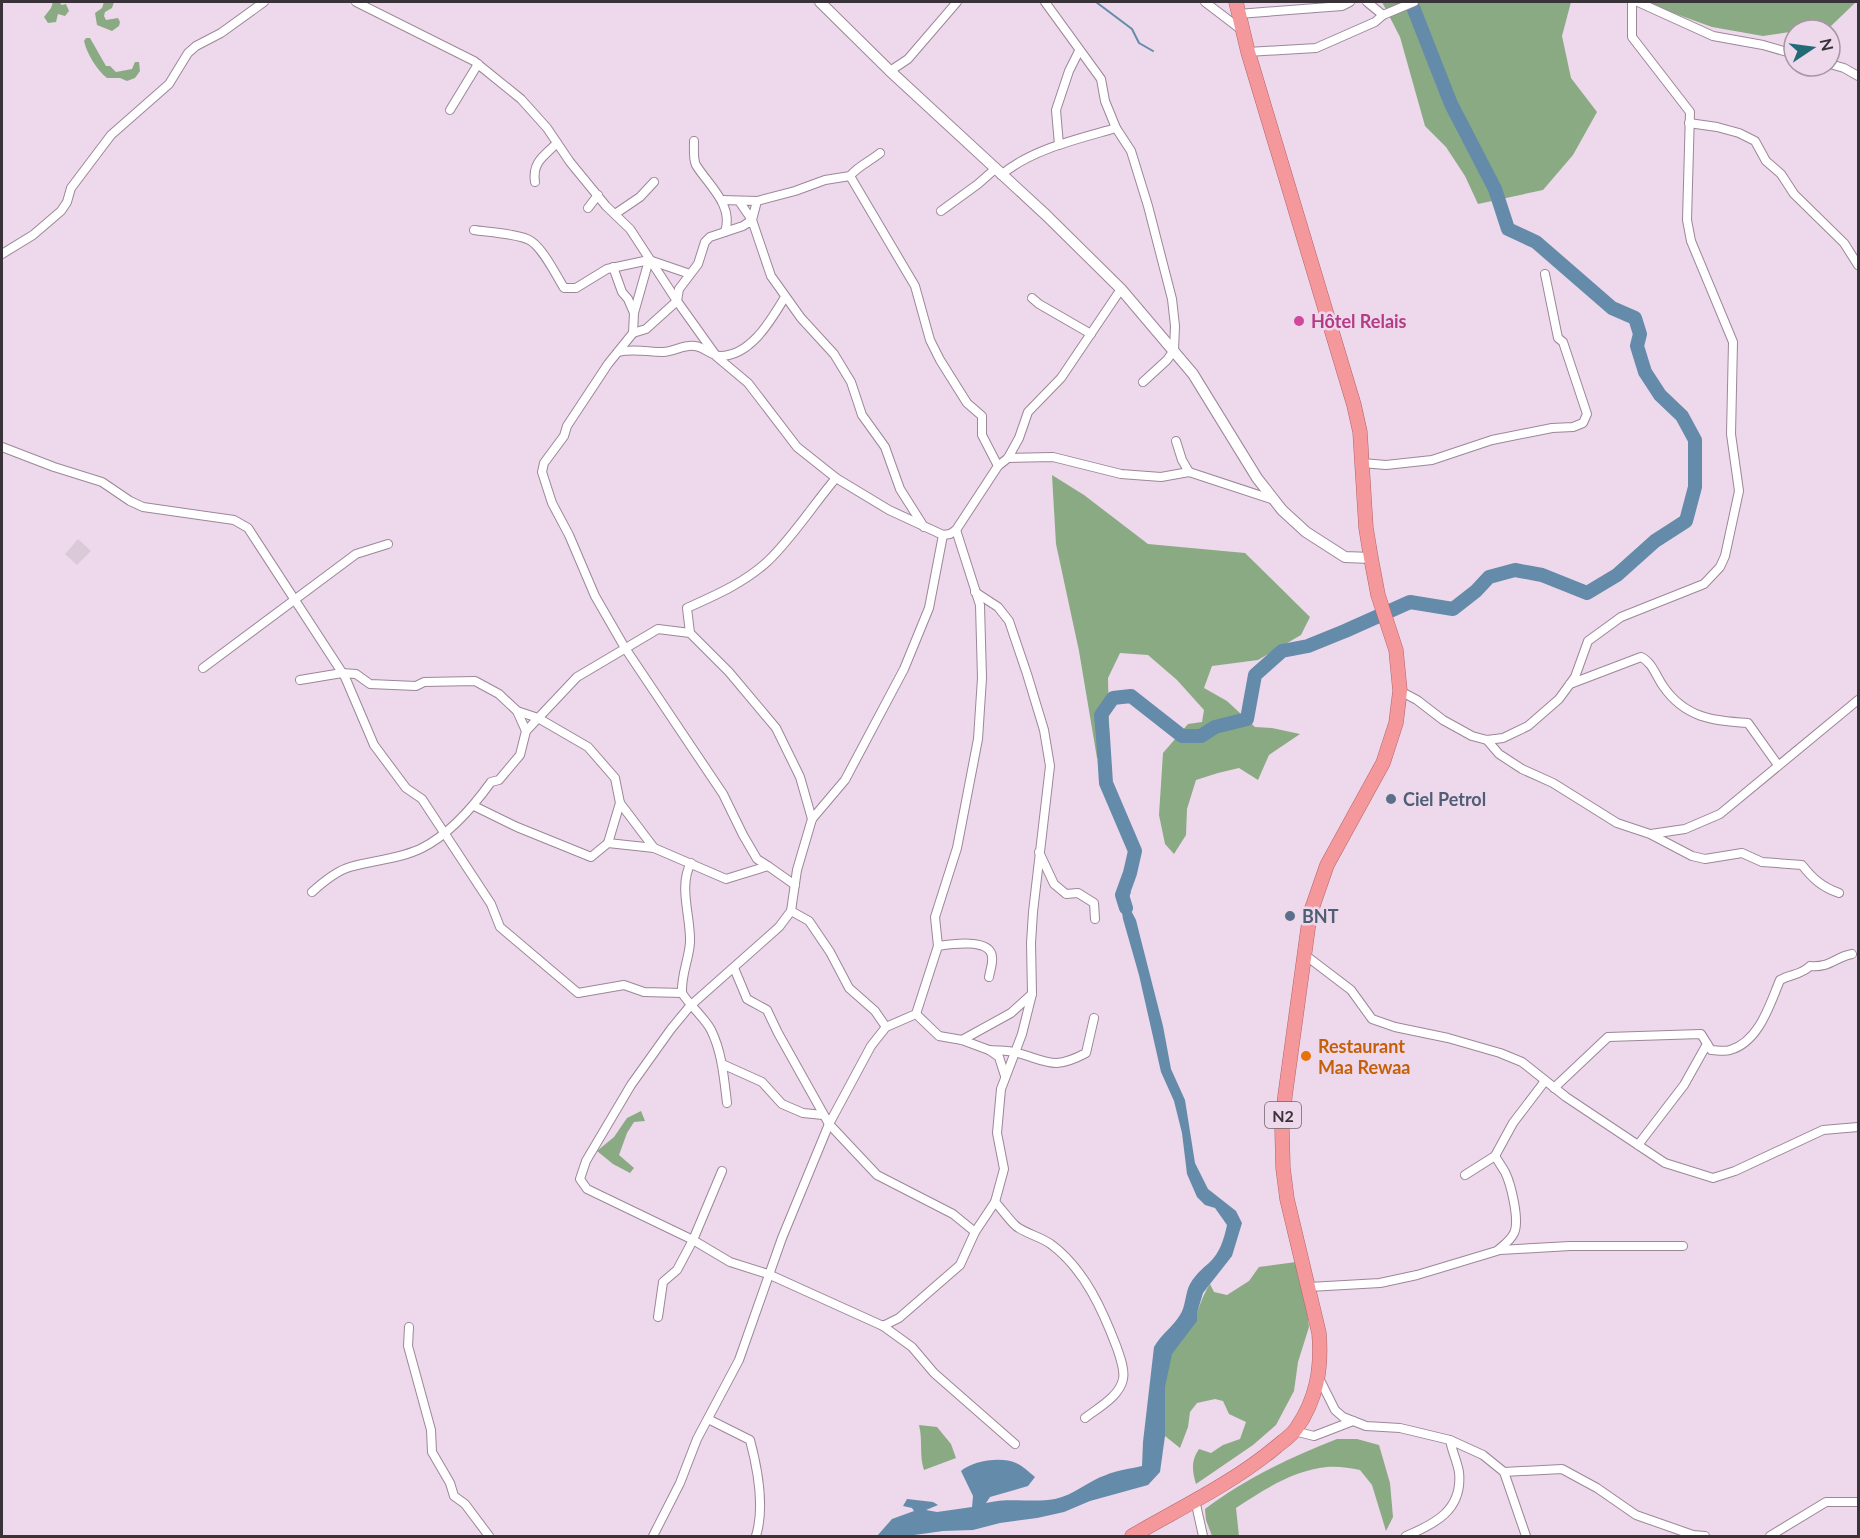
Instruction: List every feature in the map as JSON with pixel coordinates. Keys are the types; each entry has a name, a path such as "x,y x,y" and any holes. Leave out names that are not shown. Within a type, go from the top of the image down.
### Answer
{"highway":[{"name":"N2","path":"1132,1536 1254,1466 1294,1431 1309,1406 1319,1378 1321,1355 1319,1333 1287,1199 1282,1129 1306,934 1318,886 1341,837 1383,763 1396,723 1400,691 1396,650 1378,595 1366,528 1360,432 1354,405 1248,52 1237,8"}],"street":[{"path":"2,254 33,236 61,211 67,202 71,188 111,135 169,84 188,53 264,2"},
{"path":"356,2 478,64 521,99 547,128 570,162 630,229 717,357"},
{"path":"820,2 1121,289 1193,374 1257,478 1282,510 1306,532 1345,557 1371,558"},
{"path":"890,71 908,59 957,2"},
{"path":"1045,2 1101,80 1105,101 1116,128 1131,151 1172,299 1175,326 1174,350 1167,360 1143,382"},
{"path":"1205,2 1243,32"},
{"path":"1237,8 1342,6 1350,2"},
{"path":"1367,2 1383,15"},
{"path":"1248,52 1316,48 1414,2"},
{"path":"1400,691 1417,700 1443,720 1472,736 1487,740 1503,738 1528,726 1559,699 1575,677 1588,641 1621,617 1704,584 1719,567 1725,556 1739,491 1731,434 1733,342 1691,241 1687,220 1690,112 1632,37 1632,2"},
{"path":"1638,2 1713,36 1782,51"},
{"path":"1059,145 1056,110 1068,71 1080,51"},
{"path":"450,110 478,64"},
{"path":"1842,67 1858,76"},
{"path":"1689,123 1717,127 1739,133 1755,141 1767,161 1781,174 1794,194 1844,243 1858,265"},
{"path":"941,211 998,172 1059,145 1116,128"},
{"path":"694,141 695,162 722,200 729,221 724,232"},
{"path":"535,182 533,173 535,165 557,143"},
{"path":"722,200 757,201 825,180 850,176 858,167 880,153"},
{"path":"850,176 915,286 930,340 940,360 967,403 982,416 982,435 998,466"},
{"path":"615,214 640,197 654,182"},
{"path":"588,208 598,195"},
{"path":"739,201 752,220 771,276 801,318 834,354 851,382 862,415 885,447 900,489 924,528"},
{"path":"752,220 757,201"},
{"path":"752,220 710,237 705,242 698,264 679,289 677,301 646,329 633,333 567,426 564,436 544,463 542,472 552,503 569,535 595,596 626,648 723,794 742,835 758,859 795,885"},
{"path":"474,230 530,240 546,259 564,288 576,288 613,267 649,260 690,274"},
{"path":"633,333 634,313 649,260"},
{"path":"613,267 634,313"},
{"path":"1362,463 1386,465 1432,460 1492,440 1573,427 1582,423 1587,414 1563,342 1558,338 1545,274"},
{"path":"618,352 627,349 661,352 689,345 698,346 717,357 748,383 797,447 836,478 889,510 943,535 956,530 998,466 1008,458 1019,438 1028,412 1061,378 1121,289"},
{"path":"717,357 735,354 756,338 768,325 785,297"},
{"path":"1032,297 1039,304 1091,334"},
{"path":"1176,441 1182,460 1189,472"},
{"path":"2,447 102,482 143,507 222,518 244,524 342,673 374,745 406,789 422,800 491,904 500,927 578,993 624,985 644,992 682,993"},
{"path":"1008,458 1053,457 1121,474 1161,477 1189,472 1274,500"},
{"path":"690,633 687,608 735,585 768,561 836,478"},
{"path":"652,1536 680,1483 697,1439 738,1360 768,1274 829,1124 871,1046 886,1027 916,1014 938,946 934,918 957,848 978,739 982,678 980,605 956,530"},
{"path":"943,535 929,608 904,669 845,780 812,819 795,885 791,911 778,927 690,1006 631,1085 586,1161 580,1179 588,1189 693,1240 730,1262 768,1274 883,1326 912,1347 934,1373 1015,1444"},
{"path":"203,668 356,554 388,544"},
{"path":"883,1326 899,1318 960,1265 975,1232 995,1202 1004,1168 997,1133 1001,1089 1015,1052 1032,993 1031,943 1050,766 1044,730 1028,674 1009,621 998,607 975,592"},
{"path":"312,892 326,880 349,867 422,848 443,834 474,806 491,782 499,780 520,755 526,732 577,677 658,629 690,633 729,672 776,728 800,777 812,819"},
{"path":"1569,684 1641,657 1648,660 1664,688 1694,714 1717,721 1748,723 1778,765"},
{"path":"300,680 342,673 356,674 370,684 416,686 424,682 475,681 499,694 517,711 526,732"},
{"path":"1650,834 1685,829 1720,814 1858,700"},
{"path":"517,711 538,717 588,747 615,778 620,803 654,848"},
{"path":"1487,740 1499,754 1522,769 1553,783 1617,823 1650,834 1692,856 1705,859 1742,853 1762,862 1802,865 1814,880 1827,889 1839,893"},
{"path":"474,806 517,827 591,857 608,843 620,803"},
{"path":"608,843 654,848 726,879 768,866"},
{"path":"1039,852 1054,884 1066,894 1078,893 1094,903 1095,919"},
{"path":"691,863 685,874 690,943 682,978 682,993 710,1029 722,1064 727,1103"},
{"path":"791,911 809,921 830,952 849,988 875,1011 886,1027"},
{"path":"938,946 962,942 981,945 990,951 992,956 989,977"},
{"path":"1554,1088 1608,1037 1701,1034 1711,1050 1729,1051 1743,1044 1760,1025 1779,980 1803,973 1810,966 1822,967 1845,955 1852,954"},
{"path":"1305,955 1351,990 1372,1019 1395,1027 1448,1038 1522,1062 1554,1088 1665,1163 1713,1178 1735,1171 1824,1131 1858,1127"},
{"path":"734,968 747,999 767,1010 829,1124 877,1174 953,1214 975,1232"},
{"path":"962,1040 1011,1013 1032,993"},
{"path":"916,1014 939,1035 962,1040 989,1050 999,1057 1005,1076"},
{"path":"989,1050 1015,1052 1050,1064 1072,1061 1086,1053 1094,1018"},
{"path":"1638,1145 1684,1085 1707,1044"},
{"path":"722,1064 762,1082 782,1104 803,1113 824,1115"},
{"path":"1466,1175 1494,1156 1506,1139 1513,1123 1545,1081"},
{"path":"1494,1156 1506,1173 1516,1219 1515,1232 1508,1242 1497,1250"},
{"path":"658,1317 663,1282 677,1270 693,1240 722,1171"},
{"path":"995,1202 1017,1227 1052,1244 1078,1271 1090,1288 1108,1325 1120,1358 1124,1378 1120,1387 1109,1399 1085,1418"},
{"path":"1309,1287 1380,1283 1416,1275 1497,1250 1570,1246 1683,1246"},
{"path":"409,1327 408,1346 430,1430 432,1452 454,1496 465,1504 489,1536"},
{"path":"1319,1378 1335,1410 1343,1417 1366,1426 1400,1428 1450,1440 1484,1455 1504,1472 1526,1536"},
{"path":"708,1419 750,1440 754,1455 760,1510 756,1536"},
{"path":"1294,1431 1314,1436 1353,1421"},
{"path":"1406,1536 1429,1527 1444,1517 1456,1498 1459,1472 1450,1440"},
{"path":"1504,1472 1562,1469 1597,1488 1636,1515 1693,1535 1706,1536"},
{"path":"1195,1500 1203,1536"},
{"path":"1770,1536 1826,1502 1858,1502"}],"shaded area":[{"path":"78,539 91,551 77,565 65,554"}],"green space":[{"path":"53,2 66,4 69,11 65,16 58,14 56,22 48,23 44,17"},
{"path":"104,2 114,2 112,8 105,12 106,20 118,18 120,22 119,26 112,31 97,25 95,13 102,8"},
{"path":"1382,2 1571,2 1562,36 1571,78 1597,112 1573,155 1543,190 1478,204 1465,176 1446,147 1425,126 1400,37"},
{"path":"1643,2 1856,2 1839,18 1782,18 1782,33 1763,36 1712,27"},
{"path":"86,38 90,38 106,66 110,66 116,72 132,69 135,62 139,62 140,71 135,78 127,81 120,78 107,78 90,56 85,46"},
{"path":"1052,475 1084,495 1148,544 1245,553 1310,617 1301,635 1258,660 1212,666 1204,688 1227,701 1255,727 1300,734 1269,755 1258,780 1239,768 1196,780 1187,809 1186,835 1174,854 1165,844 1159,815 1163,753 1188,724 1202,722 1204,710 1177,680 1148,655 1120,653 1108,678 1110,762 1097,758 1079,651 1056,544"},
{"path":"641,1111 645,1121 634,1122 627,1133 619,1155 634,1168 630,1173 613,1164 597,1151 614,1137 627,1118"},
{"path":"1296,1262 1309,1327 1298,1362 1294,1391 1276,1425 1253,1445 1196,1484 1193,1466 1199,1449 1211,1453 1223,1445 1240,1439 1246,1422 1229,1414 1223,1401 1215,1399 1197,1403 1190,1412 1188,1427 1180,1448 1165,1436 1164,1383 1172,1353 1191,1326 1210,1284 1214,1292 1227,1295 1249,1281 1259,1267"},
{"path":"919,1425 937,1427 951,1444 956,1458 924,1470"},
{"path":"1337,1439 1357,1439 1379,1445 1390,1483 1393,1517 1386,1531 1372,1485 1360,1470 1331,1467 1303,1472 1291,1477 1236,1508 1239,1536 1212,1536 1205,1509 1268,1470"}],"water":[{"path":"1119,890 1131,892 1127,903 1136,920 1163,1026 1171,1069 1185,1100 1195,1163 1208,1189 1236,1211 1242,1223 1232,1256 1203,1293 1197,1321 1172,1354 1165,1387 1165,1436 1160,1472 1148,1485 1090,1501 1064,1512 973,1530 907,1536 877,1536 892,1519 914,1511 912,1508 903,1506 907,1499 933,1502 938,1505 926,1510 937,1512 972,1507 973,1496 961,1471 979,1462 1010,1461 1035,1477 1028,1486 990,1497 986,1503 1003,1500 1055,1499 1110,1473 1142,1466 1154,1347 1180,1315 1192,1281 1219,1250 1227,1225 1215,1208 1205,1205 1197,1197 1187,1174 1182,1133 1174,1101 1161,1072 1139,975 1123,919"}],"waterway":[{"path":"1096,2 1132,29 1139,43 1153,51"},
{"path":"1126,908 1122,895 1135,851 1106,783 1101,715 1113,698 1131,696 1182,736 1201,736 1215,727 1247,719 1255,675 1282,651 1308,646 1410,602 1453,609 1476,591 1489,577 1515,570 1542,575 1587,593 1617,575 1655,541 1686,521 1695,487 1695,440 1682,416 1660,395 1645,372 1637,346 1640,334 1635,318 1612,308 1536,242 1508,229 1495,189 1451,104 1411,2"}],"place":[{"name":"Hôtel Relais","path":"1299,321"},
{"name":"Ciel Petrol","path":"1391,799"},
{"name":"BNT","path":"1290,916"},
{"name":"Restaurant Maa Rewaa","path":"1306,1056"}]}
